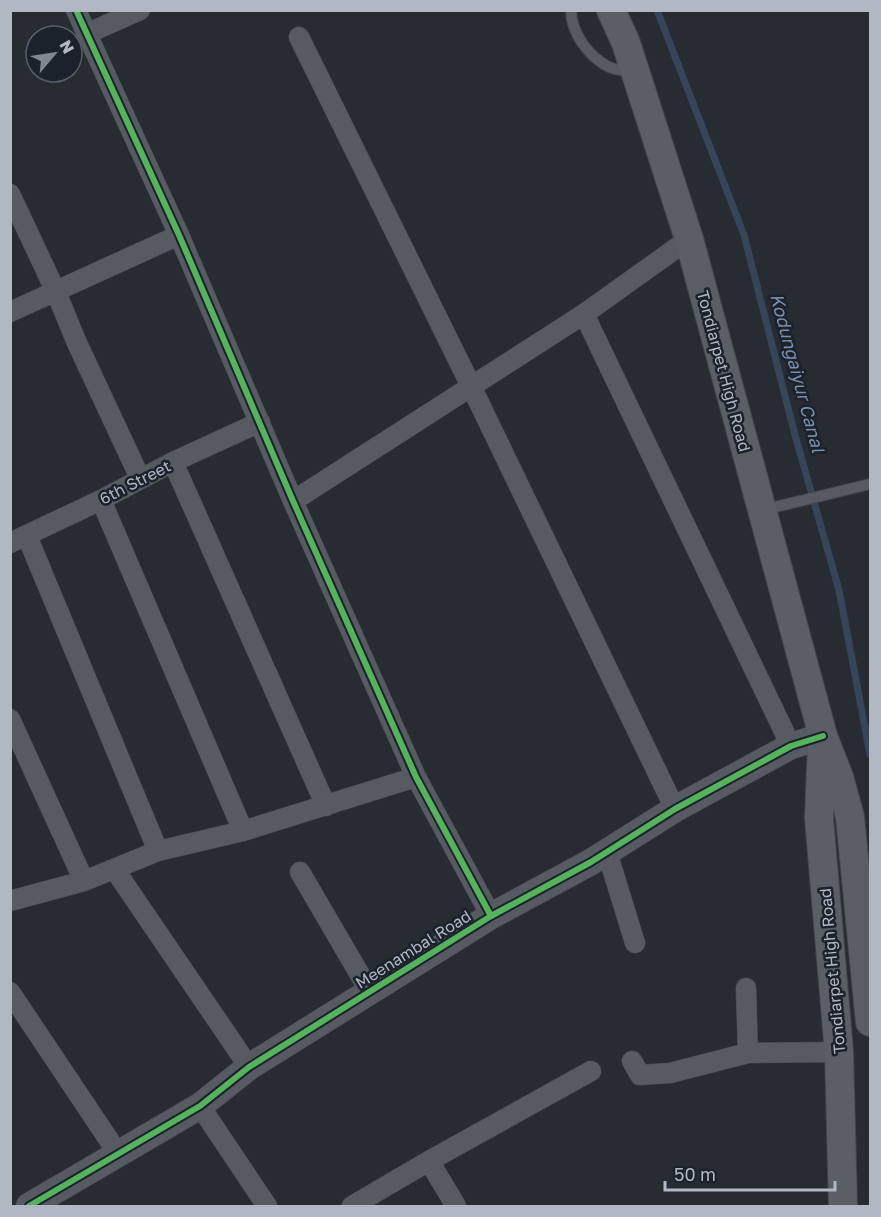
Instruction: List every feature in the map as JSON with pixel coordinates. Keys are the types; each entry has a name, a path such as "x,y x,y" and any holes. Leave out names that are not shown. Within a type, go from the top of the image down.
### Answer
{"main road":[{"name":"Tondiarpet High Road","path":"611,10 626,43 689,239 823,736 839,777 850,818 870,1022"},
{"name":"Tondiarpet High Road","path":"823,736 819,818 839,1052 843,1206"}],"street":[{"path":"76,10 179,235 293,501 416,777 491,916"},
{"path":"86,34 140,10"},
{"path":"299,37 675,808"},
{"path":"10,194 140,478"},
{"path":"10,312 179,235"},
{"path":"293,501 584,314 689,239"},
{"path":"584,314 791,746"},
{"name":"6th Street","path":"19,540 140,478 260,422"},
{"path":"173,462 326,806"},
{"path":"101,500 243,831"},
{"path":"19,540 158,851"},
{"path":"10,719 84,881"},
{"name":"Meenambal Road","path":"29,1206 200,1106 249,1067 491,916 607,852 675,808 791,746 823,736"},
{"path":"10,901 84,881 158,851 243,831 416,777"},
{"path":"607,852 635,943"},
{"path":"115,870 249,1067"},
{"path":"300,872 370,992"},
{"path":"746,988 748,1053"},
{"path":"10,992 119,1155"},
{"path":"632,1061 640,1075 650,1076 748,1053 839,1052"},
{"path":"352,1206 591,1071"},
{"path":"200,1106 267,1206"},
{"path":"429,1161 456,1206"}],"lane":[{"path":"571,10 577,32 586,49 610,67 635,73"},
{"path":"761,511 870,484"}],"waterway":[{"name":"Kodungaiyur Canal","path":"657,10 744,235 795,435 839,590 870,754"}],"cycle path":[{"path":"76,10 179,235 293,501 416,777 491,916"},
{"path":"29,1206 200,1106 249,1067 491,916 591,862 675,809 791,746 823,736"}]}
